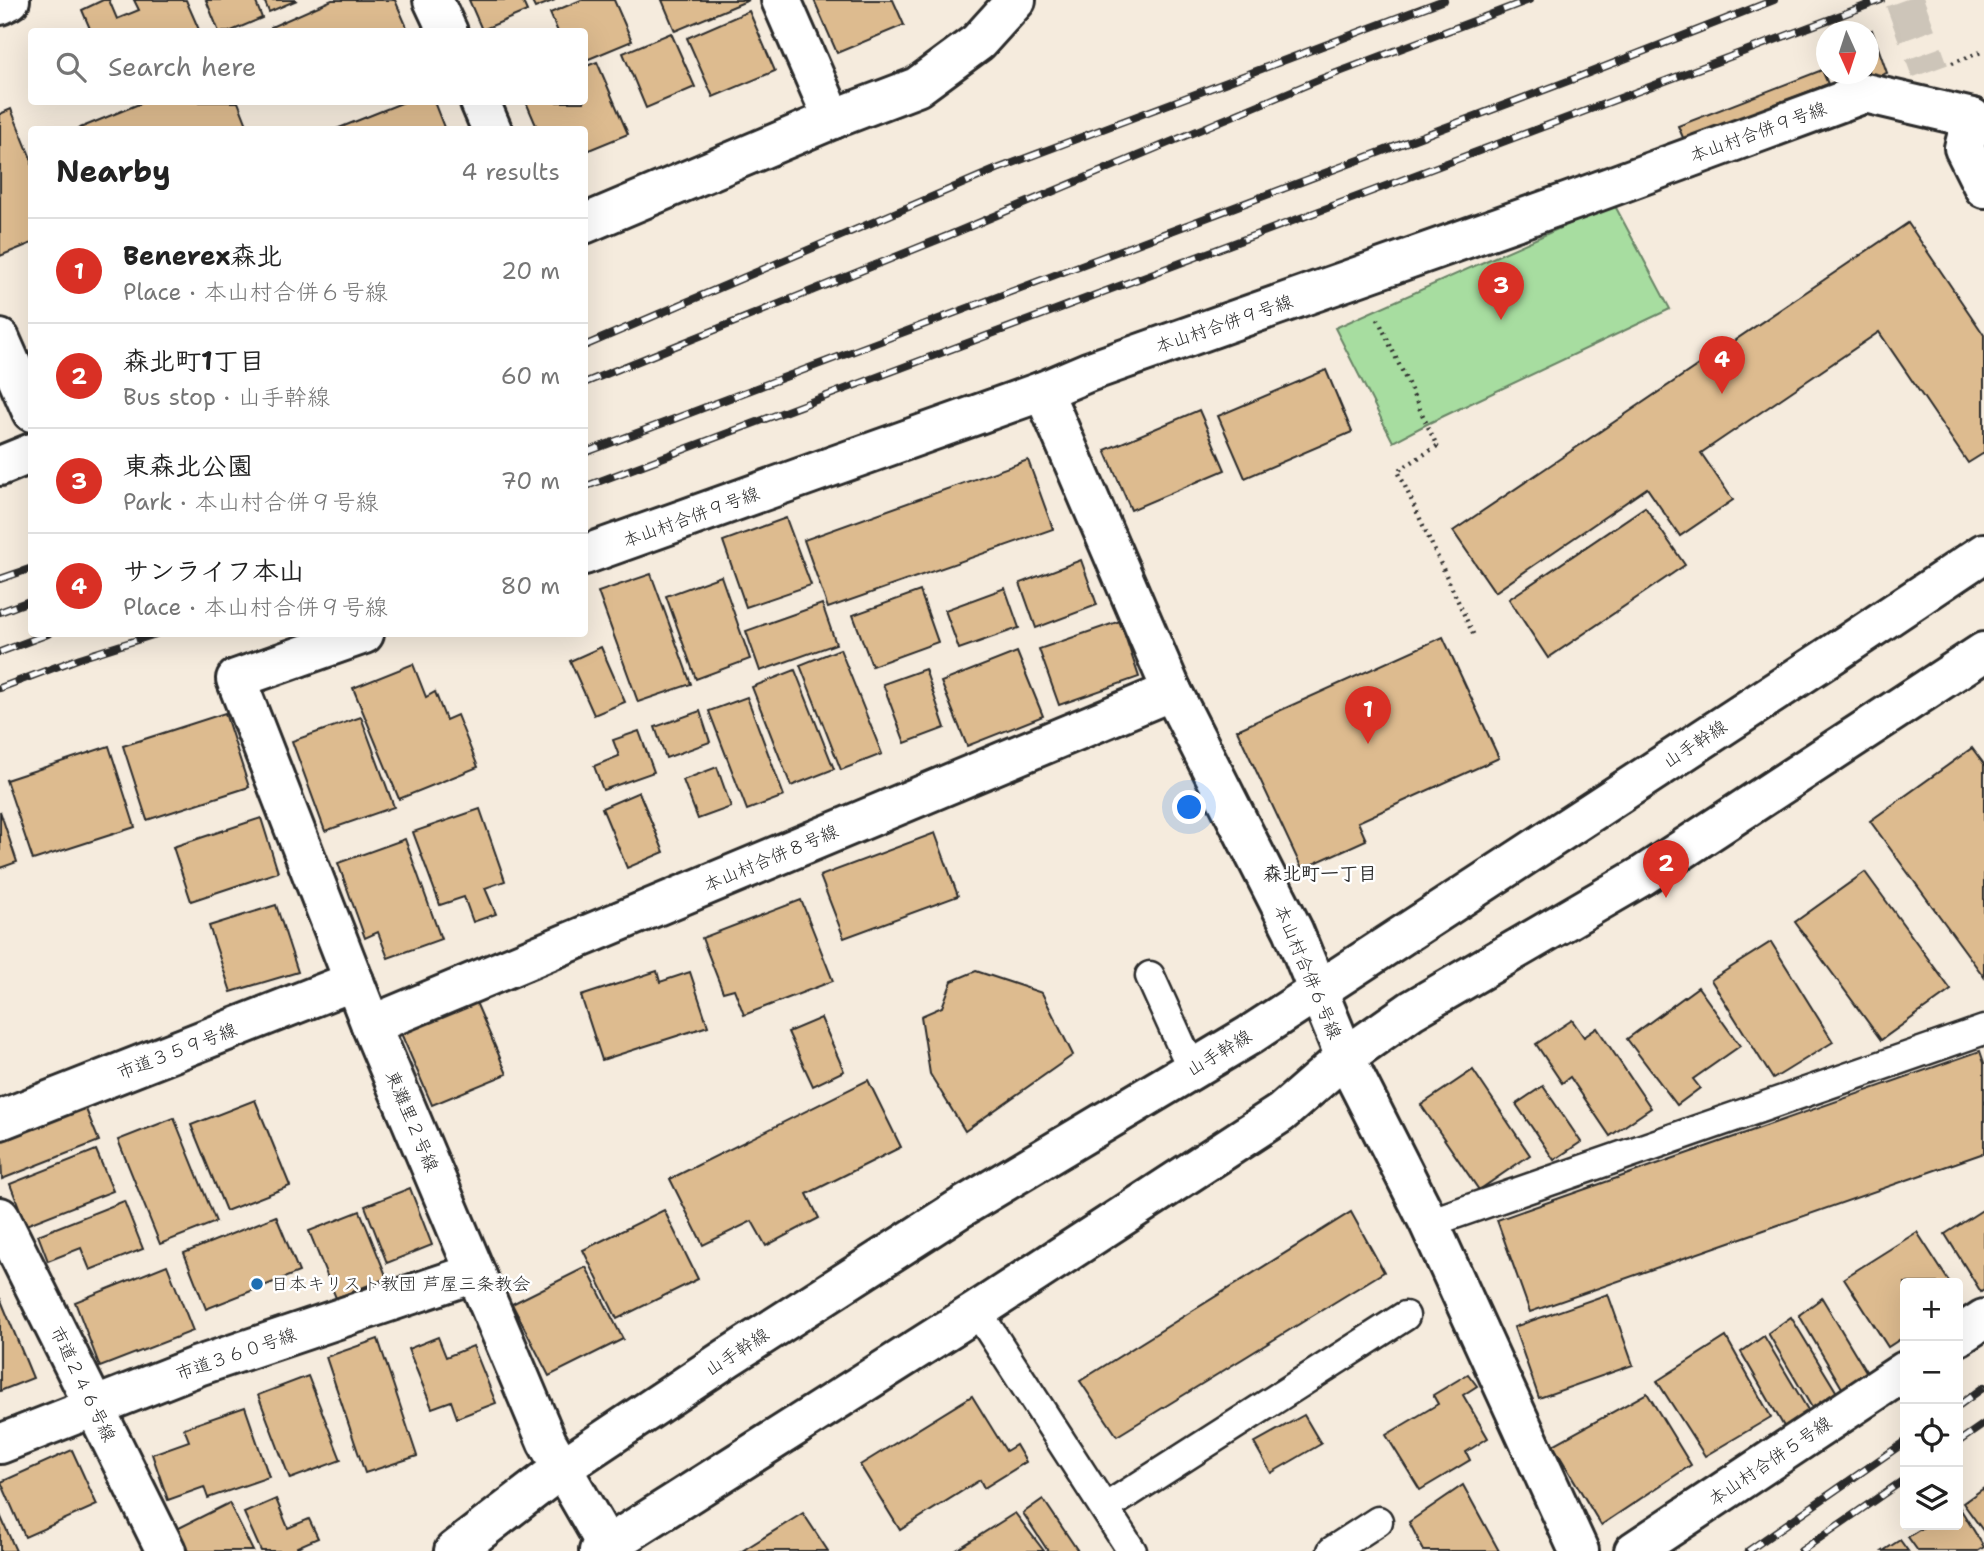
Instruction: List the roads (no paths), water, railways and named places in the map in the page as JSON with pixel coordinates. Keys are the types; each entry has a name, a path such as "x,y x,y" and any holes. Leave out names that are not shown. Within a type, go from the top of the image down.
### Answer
{"street":[{"path":"0,5 10,0"},
{"path":"433,0 446,28"},
{"path":"781,0 833,119"},
{"path":"588,222 833,119 917,87 978,42 1016,0"},
{"name":"本山村合併９号線","path":"588,554 1043,391 1088,372 1585,197 1865,93 1978,115"},
{"path":"481,105 490,126"},
{"path":"1978,115 1965,148 1984,188"},
{"path":"0,339 28,403"},
{"name":"本山村合併６号線","path":"1043,391 1172,691 1293,930 1345,1057 1429,1223 1579,1551"},
{"path":"0,466 28,455"},
{"name":"山手幹線","path":"454,1551 562,1468 727,1358 959,1209 1317,991 1793,681 1984,553"},
{"name":"東灘里２号線","path":"355,637 236,679 371,1025 547,1443 606,1549"},
{"path":"606,1549 1281,1113 1345,1057 1412,1010 1643,876 1984,652"},
{"name":"本山村合併８号線","path":"371,1025 1172,691"},
{"name":"市道３５９号線","path":"0,1120 354,981"},
{"name":"市道２４６号線","path":"0,1217 166,1551"},
{"name":"市道３６０号線","path":"0,1444 198,1366 475,1273"},
{"path":"1963,1333 1984,1319"},
{"name":"本山村合併５号線","path":"1634,1551 1900,1374"}],"lane":[{"path":"1150,976 1192,1069"},
{"path":"1429,1223 1984,1030"},
{"path":"977,1311 1132,1551"},
{"path":"1105,1508 1405,1316"},
{"path":"1332,1551 1377,1521"}],"tunnel":[{"path":"1904,0 1930,71"}],"railway":[{"path":"588,344 997,169 1444,0"},
{"path":"588,381 952,234 1318,80 1529,0"},
{"path":"588,451 1576,78 1774,0"},
{"path":"588,485 1881,0"},
{"path":"0,579 28,569"},
{"path":"0,612 28,602"},
{"path":"0,652 40,637"},
{"path":"0,688 146,637"},
{"path":"1961,1404 1984,1387"},
{"path":"1963,1439 1984,1424"},
{"path":"1748,1551 1900,1445"},
{"path":"1801,1551 1900,1482"}],"place":[{"name":"東森北公園","path":"1501,320"},
{"name":"サンライフ本山","path":"1722,394"},
{"name":"Benerex森北","path":"1368,744"},
{"name":"森北町1丁目","path":"1666,898"},
{"name":"日本キリスト教団 芦屋三条教会","path":"257,1284"}],"district":[{"name":"森北町一丁目","path":"1320,873"}]}
